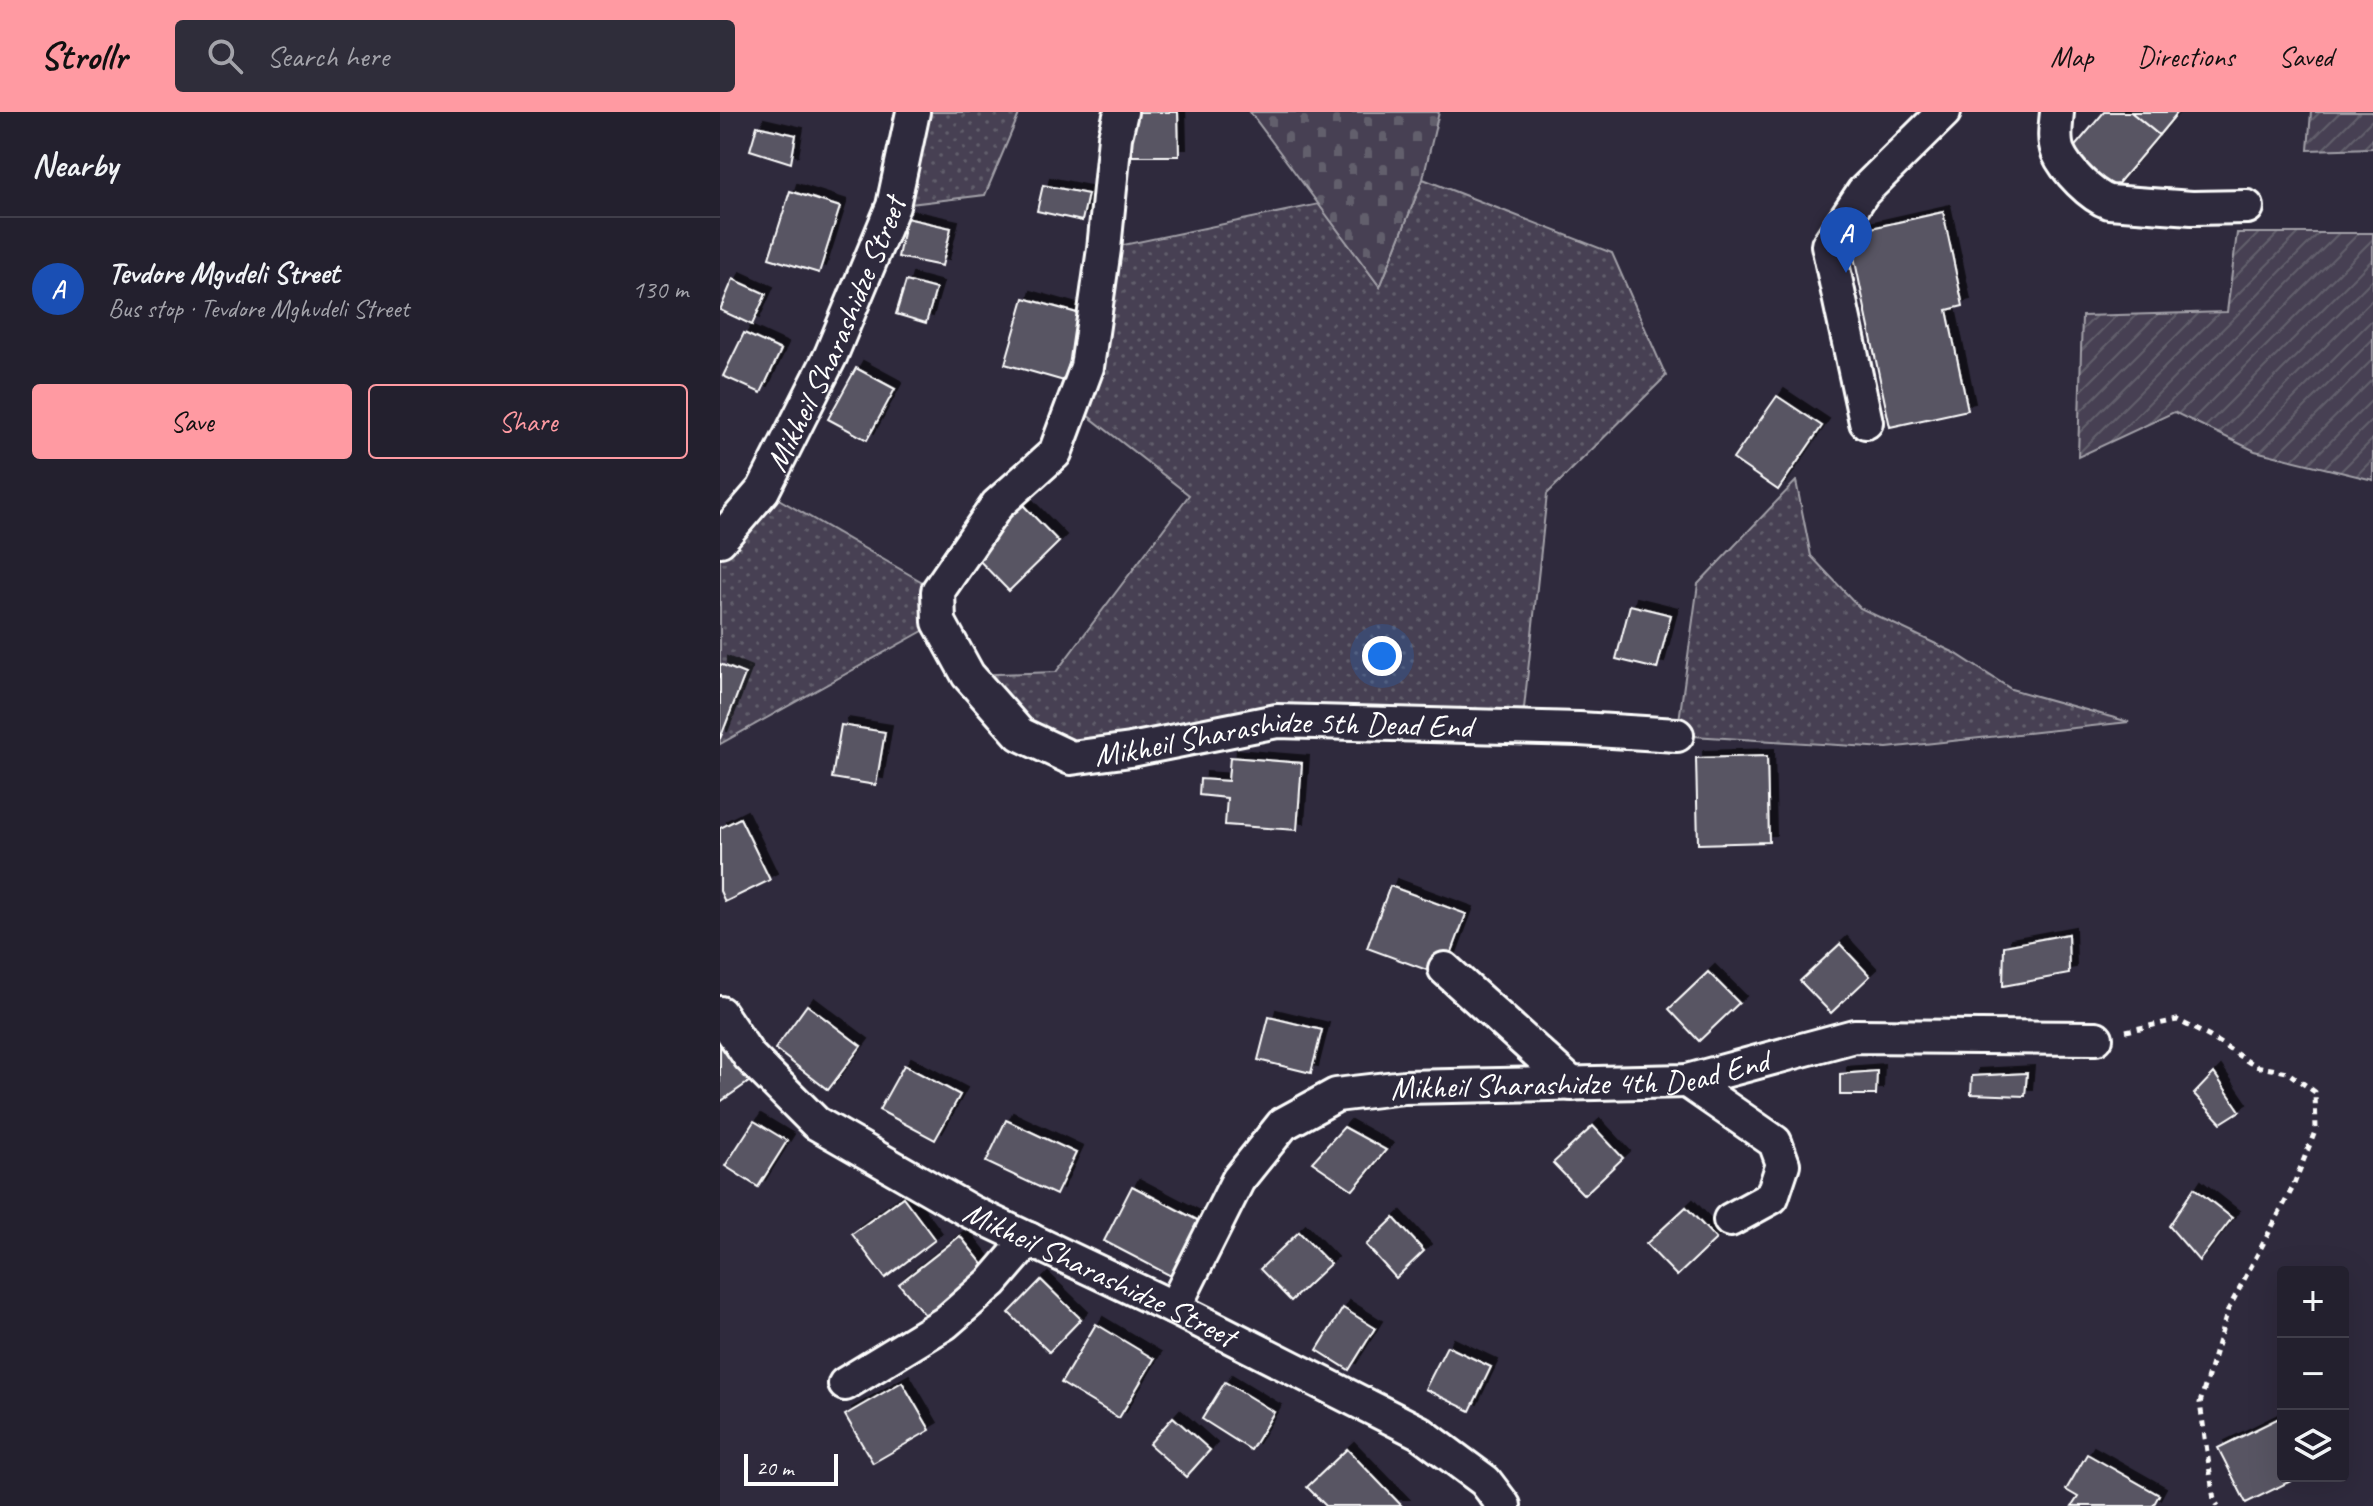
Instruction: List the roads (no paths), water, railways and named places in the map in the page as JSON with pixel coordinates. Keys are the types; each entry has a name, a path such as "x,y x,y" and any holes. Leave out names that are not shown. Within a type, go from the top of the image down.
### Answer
{"street":[{"name":"Mikheil Sharashidze Street","path":"720,540 763,490 831,355 893,206 913,112"},
{"name":"Mikheil Sharashidze 5th Dead End","path":"1121,112 1115,137 1104,249 1087,367 1055,453 997,505 938,591 939,622 968,675 1020,734 1071,758 1131,750 1277,721 1579,729 1677,735"},
{"path":"1866,422 1828,245 1863,192 1944,112"},
{"path":"2057,112 2055,139 2059,153 2097,198 2109,202 2192,208 2247,207"},
{"path":"1445,969 1572,1084"},
{"name":"Mikheil Sharashidze Street","path":"720,1013 749,1056 816,1123 971,1212 1174,1308 1419,1432 1485,1481 1504,1506"},
{"name":"Mikheil Sharashidze 4th Dead End","path":"1174,1308 1238,1180 1283,1124 1336,1095 1404,1087 1687,1081 1854,1036 2096,1038"},
{"path":"1687,1081 1775,1142 1783,1164 1772,1197 1730,1220"},
{"path":"845,1384 945,1323 992,1282 1029,1239"}],"place":[{"name":"Tevdore Mgvdeli Street","path":"1846,273"}]}
